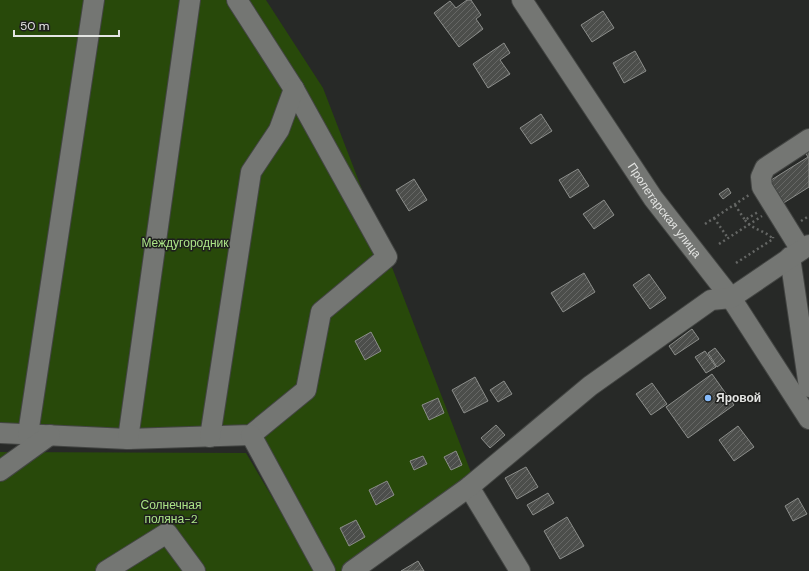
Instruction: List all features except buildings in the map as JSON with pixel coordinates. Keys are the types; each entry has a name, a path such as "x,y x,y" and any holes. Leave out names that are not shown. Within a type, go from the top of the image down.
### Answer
{"street":[{"path":"28,434 94,0"},
{"path":"128,439 190,0"},
{"path":"0,433 128,439 251,435 306,390 321,312 387,258 294,89 238,0"},
{"name":"Пролетарская улица","path":"522,0 653,198 731,298 809,419"},
{"path":"210,437 251,172 279,130 294,89"},
{"path":"809,139 765,168 761,177 767,215 778,234 800,251 809,387"},
{"path":"352,571 469,486 590,386 711,300 731,298 800,251"},
{"path":"0,471 50,435"},
{"path":"251,435 325,571"},
{"path":"469,486 520,571"},
{"path":"106,571 167,533 195,571"}],"path":[{"path":"706,224 762,188"},
{"path":"735,205 749,225 768,234 778,234"},
{"path":"720,244 767,215 760,210 745,220"},
{"path":"736,263 778,234 809,216"},
{"path":"714,218 728,238"}],"green space":[{"name":"Междугородник","path":"0,0 266,0 323,88 472,475 342,571 334,571 249,428 0,435"},
{"name":"Солнечная поляна-2","path":"0,452 246,453 316,571 0,571"}],"place":[{"name":"Яровой","path":"708,398"}]}
